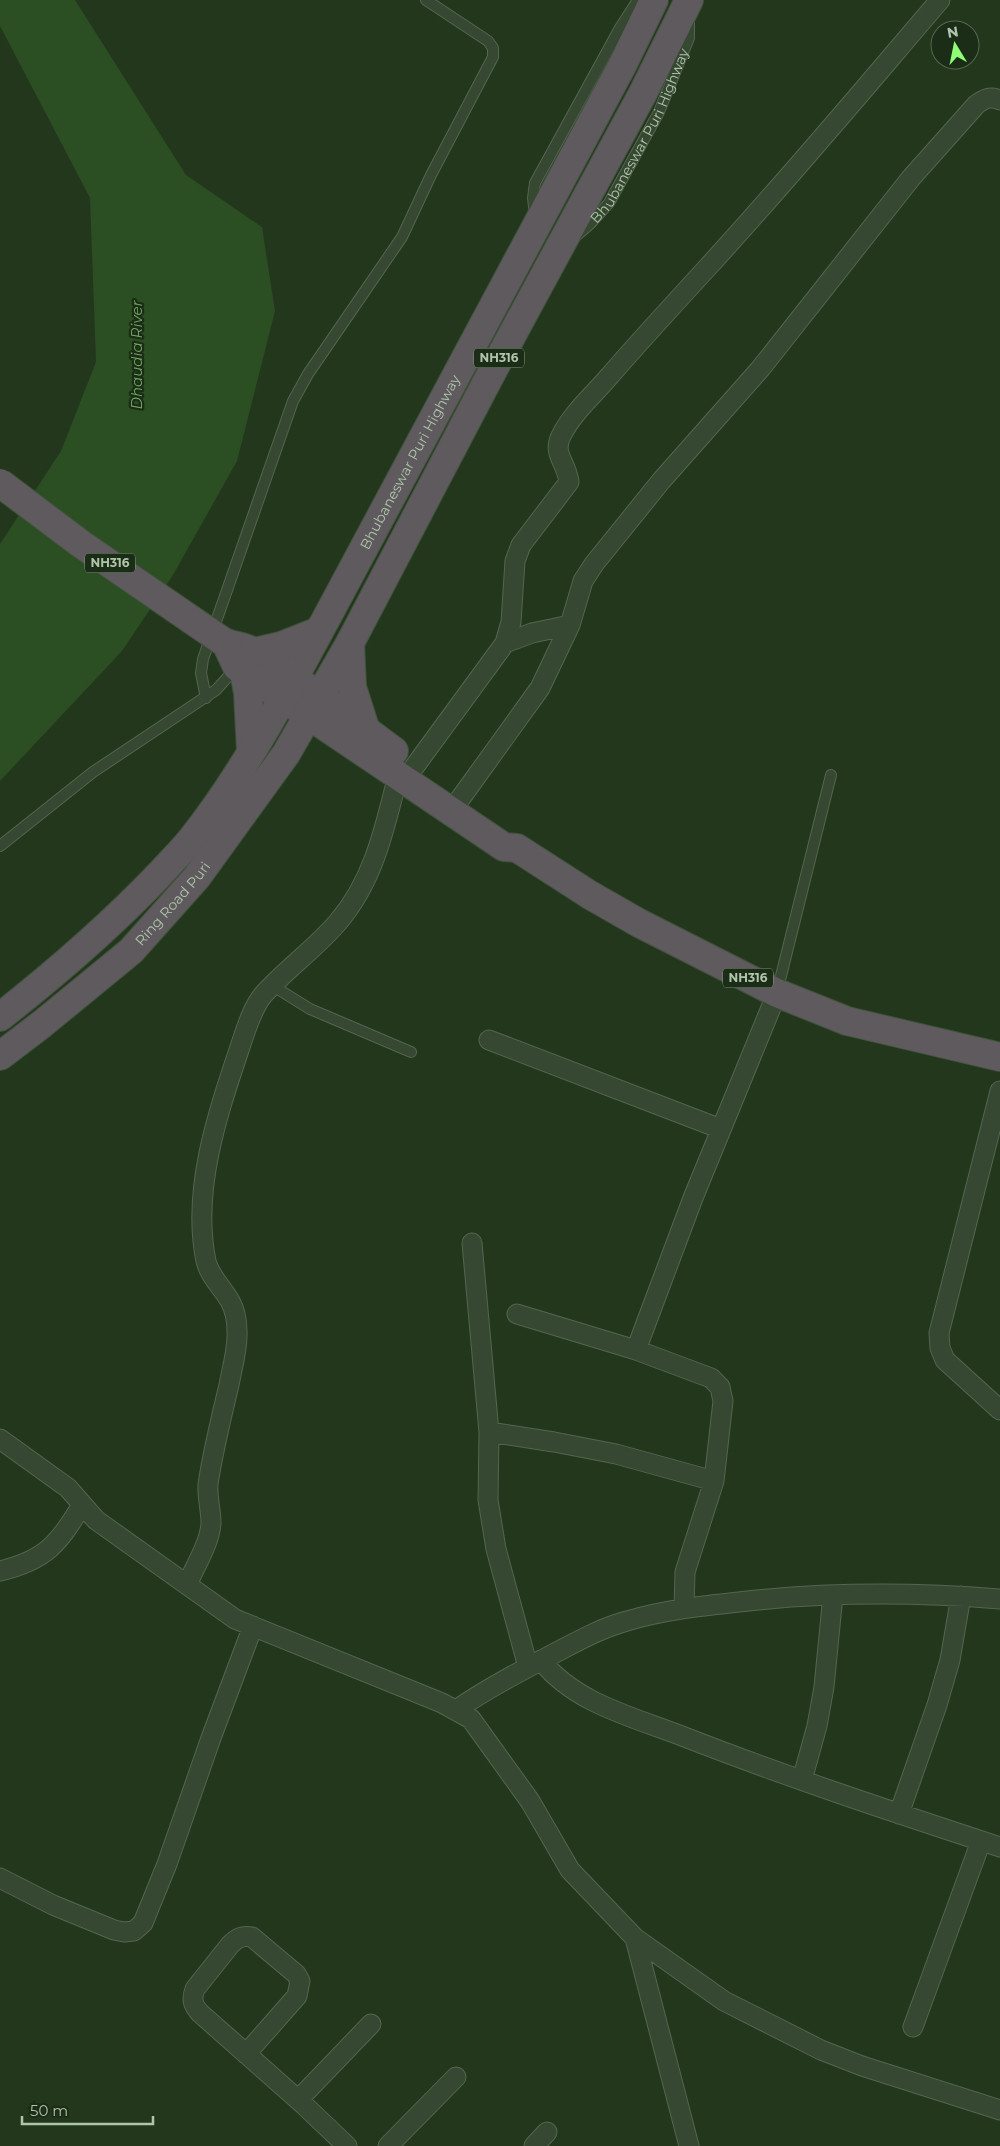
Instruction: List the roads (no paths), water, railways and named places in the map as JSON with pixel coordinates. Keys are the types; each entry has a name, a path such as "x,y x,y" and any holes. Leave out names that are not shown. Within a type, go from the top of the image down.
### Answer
{"highway":[{"name":"Bhubaneswar Puri Highway","path":"288,689 536,226 654,0"},
{"name":"Bhubaneswar Puri Highway","path":"314,706 350,643 492,372 644,93 688,2"},
{"name":"NH316","path":"0,483 82,544 224,641 249,648 245,664 314,706 406,770 504,847 517,848 590,895 640,924 777,992 847,1021 1000,1057"},
{"path":"251,751 245,664 281,646 319,632"},
{"path":"286,754 318,744 359,738 352,687 350,643"},
{"name":"Ring Road Puri","path":"0,1017 49,978 124,911 191,840 251,751 288,689"},
{"name":"Ring Road Puri","path":"0,1056 131,951 196,877 286,754 314,706"},
{"name":"NH316","path":"406,770 460,799 512,836 517,848"}],"street":[{"path":"187,1585 210,1532 211,1521 207,1497 208,1484 238,1332 235,1314 230,1301 217,1285 207,1265 202,1239 202,1200 207,1164 218,1122 242,1039 252,1014 262,996 339,921 362,887 374,862 406,770 505,643 511,622 515,561 521,545 569,482 568,471 558,453 557,445 561,435 577,413 650,330 772,197 940,0"},
{"path":"460,799 540,688 570,625 583,581 594,564 662,481 761,368 911,178 976,105 984,98 993,97 1000,100"},
{"path":"505,643 532,633 570,625"},
{"path":"636,1350 693,1198 777,992"},
{"path":"489,1040 721,1129"},
{"path":"1000,1091 939,1333 940,1348 945,1360 1000,1410"},
{"path":"472,1243 489,1432 488,1469 491,1521 496,1549 534,1664 588,1699 802,1780 1000,1847"},
{"path":"518,1314 636,1350 711,1378 720,1387 723,1401 714,1481 685,1572 684,1608"},
{"path":"489,1432 616,1454 714,1481"},
{"path":"0,1439 68,1488 96,1520 235,1619 456,1710 471,1719 530,1801 570,1870 635,1938 724,2001 821,2050 862,2066 1000,2110"},
{"path":"0,1571 22,1566 47,1552 65,1533 82,1504"},
{"path":"456,1710 486,1689 601,1630 628,1620 684,1608 782,1597 833,1595 961,1596 1000,1599"},
{"path":"802,1780 817,1726 833,1595"},
{"path":"899,1814 937,1705 950,1660 961,1596"},
{"path":"0,1878 53,1905 114,1930 134,1931 142,1923 167,1864 253,1626"},
{"path":"913,2027 981,1841"},
{"path":"246,2054 297,1996 300,1981 296,1974 252,1937 244,1936 237,1938 230,1945 196,1989 192,1997 194,2006 200,2014 298,2100 336,2142"},
{"path":"635,1938 689,2146"},
{"path":"298,2100 371,2024"},
{"path":"388,2146 456,2077"},
{"path":"534,2146 547,2132"}],"lane":[{"path":"206,698 201,673 203,659 293,401 308,374 402,237 431,175 493,57 493,48 488,41 426,0"},
{"path":"536,226 533,198 535,183 620,28 638,0"},
{"path":"0,846 93,772 206,698 245,664"},
{"path":"777,992 831,775"},
{"path":"273,986 310,1009 412,1052"}],"water":[{"name":"Dhaudia River","path":"0,0 75,0 186,175 262,227 275,311 237,461 173,575 122,651 0,781 0,544 61,451 96,362 90,198 0,26"}]}
